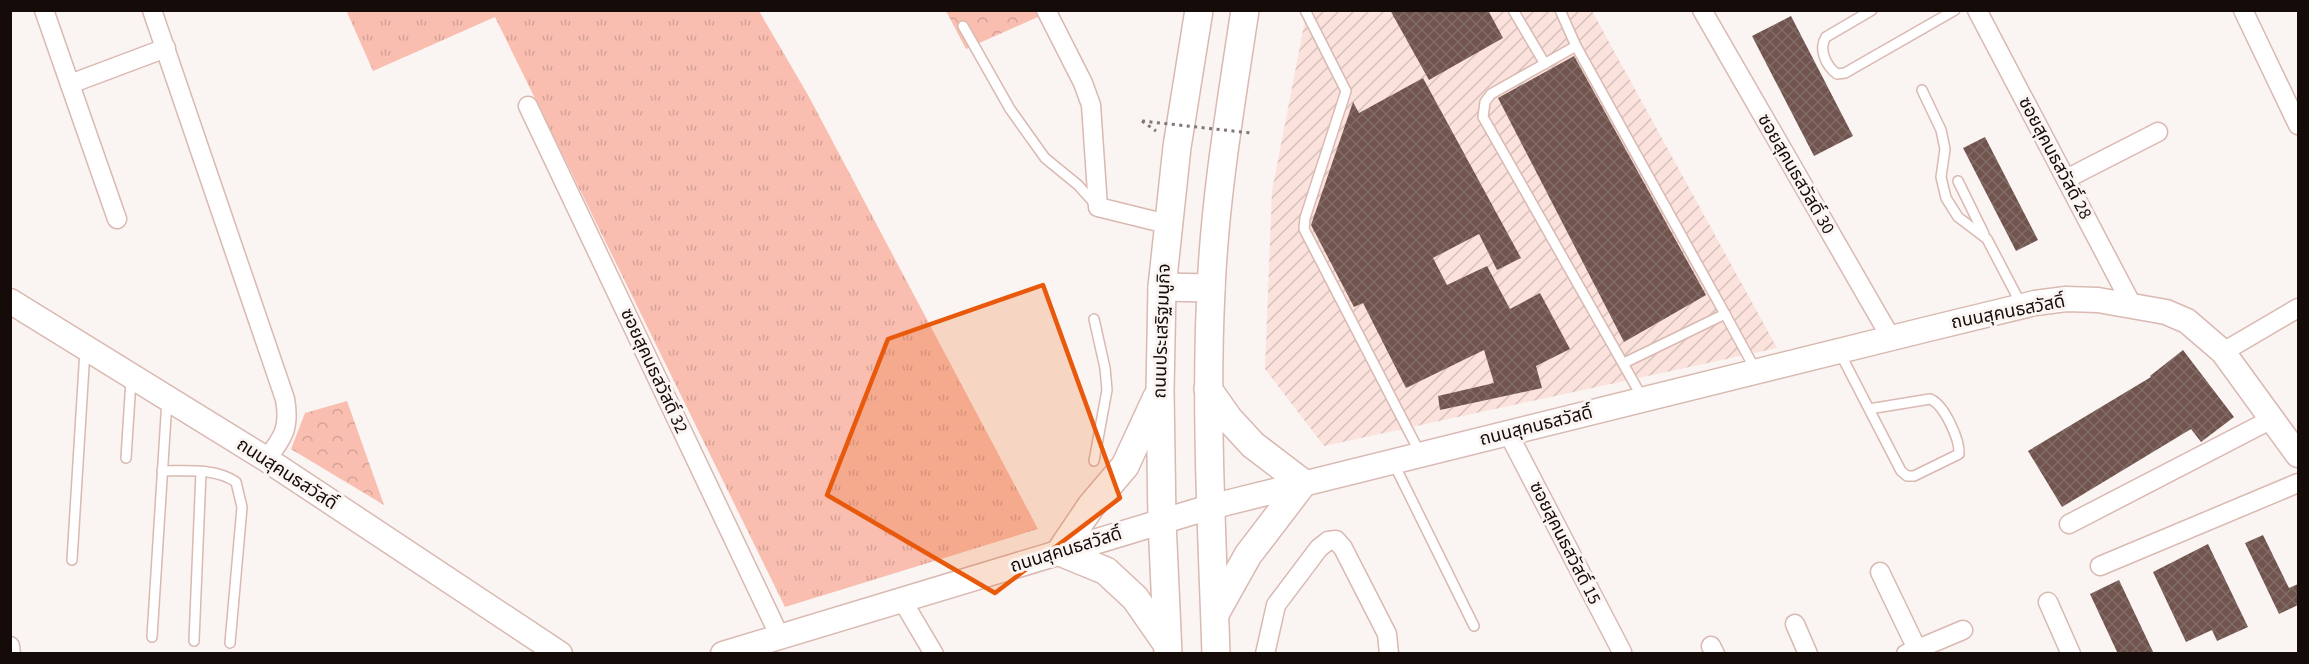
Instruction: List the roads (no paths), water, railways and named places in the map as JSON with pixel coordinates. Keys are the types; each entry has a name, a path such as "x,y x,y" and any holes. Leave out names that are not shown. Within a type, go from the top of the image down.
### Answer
{"main road":[{"name":"ถนนประเสริฐมนูกิจ","path":"1168,649 1162,521 1160,391 1162,288 1167,224 1199,10"},
{"path":"1216,654 1208,389 1211,288 1219,188 1245,10"},
{"path":"1162,288 1211,288"},
{"name":"ถนนสุคนธสวัสดิ์","path":"12,298 85,347 266,459 560,654"},
{"name":"ถนนสุคนธสวัสดิ์","path":"723,654 1210,507 2022,306 2066,299 2098,300 2132,305 2166,312 2187,321 2223,352 2298,455"},
{"path":"1208,389 1229,419 1253,444 1303,483 1248,555 1215,615"},
{"path":"1160,391 1125,466 1091,506 1060,552 1106,571 1135,598 1168,649"}],"street":[{"path":"44,10 117,219"},
{"path":"153,10 285,399 288,425 278,445 266,459"},
{"path":"1046,10 1083,83 1091,105 1098,207 1167,224"},
{"name":"ซอยสุคนธสวัสดิ์ 30","path":"1702,10 1891,338"},
{"name":"ซอยสุคนธสวัสดิ์ 28","path":"1977,10 2132,305"},
{"path":"2243,10 2298,125"},
{"path":"70,84 166,48"},
{"name":"ซอยสุคนธสวัสดิ์ 32","path":"528,106 780,637"},
{"path":"2066,179 2158,132"},
{"path":"2223,352 2298,308"},
{"path":"2069,525 2272,419"},
{"name":"ซอยสุคนธสวัสดิ์ 15","path":"1508,433 1622,652"},
{"path":"2100,566 2298,483"},
{"path":"1265,654 1276,605 1319,548 1328,541 1336,540 1343,548 1387,634 1389,654"},
{"path":"1880,572 1912,651 1963,630"},
{"path":"902,600 934,654"},
{"path":"2048,602 2071,654"},
{"path":"1795,624 1808,654"},
{"path":"10,646 11,654"}],"lane":[{"path":"1305,10 1346,91 1305,218 1305,229 1421,454"},
{"path":"1513,10 1545,64"},
{"path":"1560,10 1576,46 1756,372"},
{"path":"1872,10 1826,37 1822,43 1822,51 1832,70 1837,74 1845,73 1955,10"},
{"path":"963,26 1010,109 1045,158 1078,184 1098,207"},
{"path":"1576,46 1491,94 1485,102 1483,117 1643,399"},
{"path":"1922,90 1941,130 1945,149 1941,177 1946,198 1958,218 1987,239"},
{"path":"1958,181 2022,306"},
{"path":"1624,363 1725,314"},
{"path":"1094,461 1107,390 1095,319"},
{"path":"72,560 85,347"},
{"path":"1839,351 1901,471 1907,476 1914,476 1959,454 1959,446 1936,401 1930,399 1869,408"},
{"path":"126,458 131,375"},
{"path":"152,637 167,398"},
{"path":"1393,461 1474,626"},
{"path":"162,471 225,475 236,482 242,507 230,643"},
{"path":"194,641 201,472"}]}
